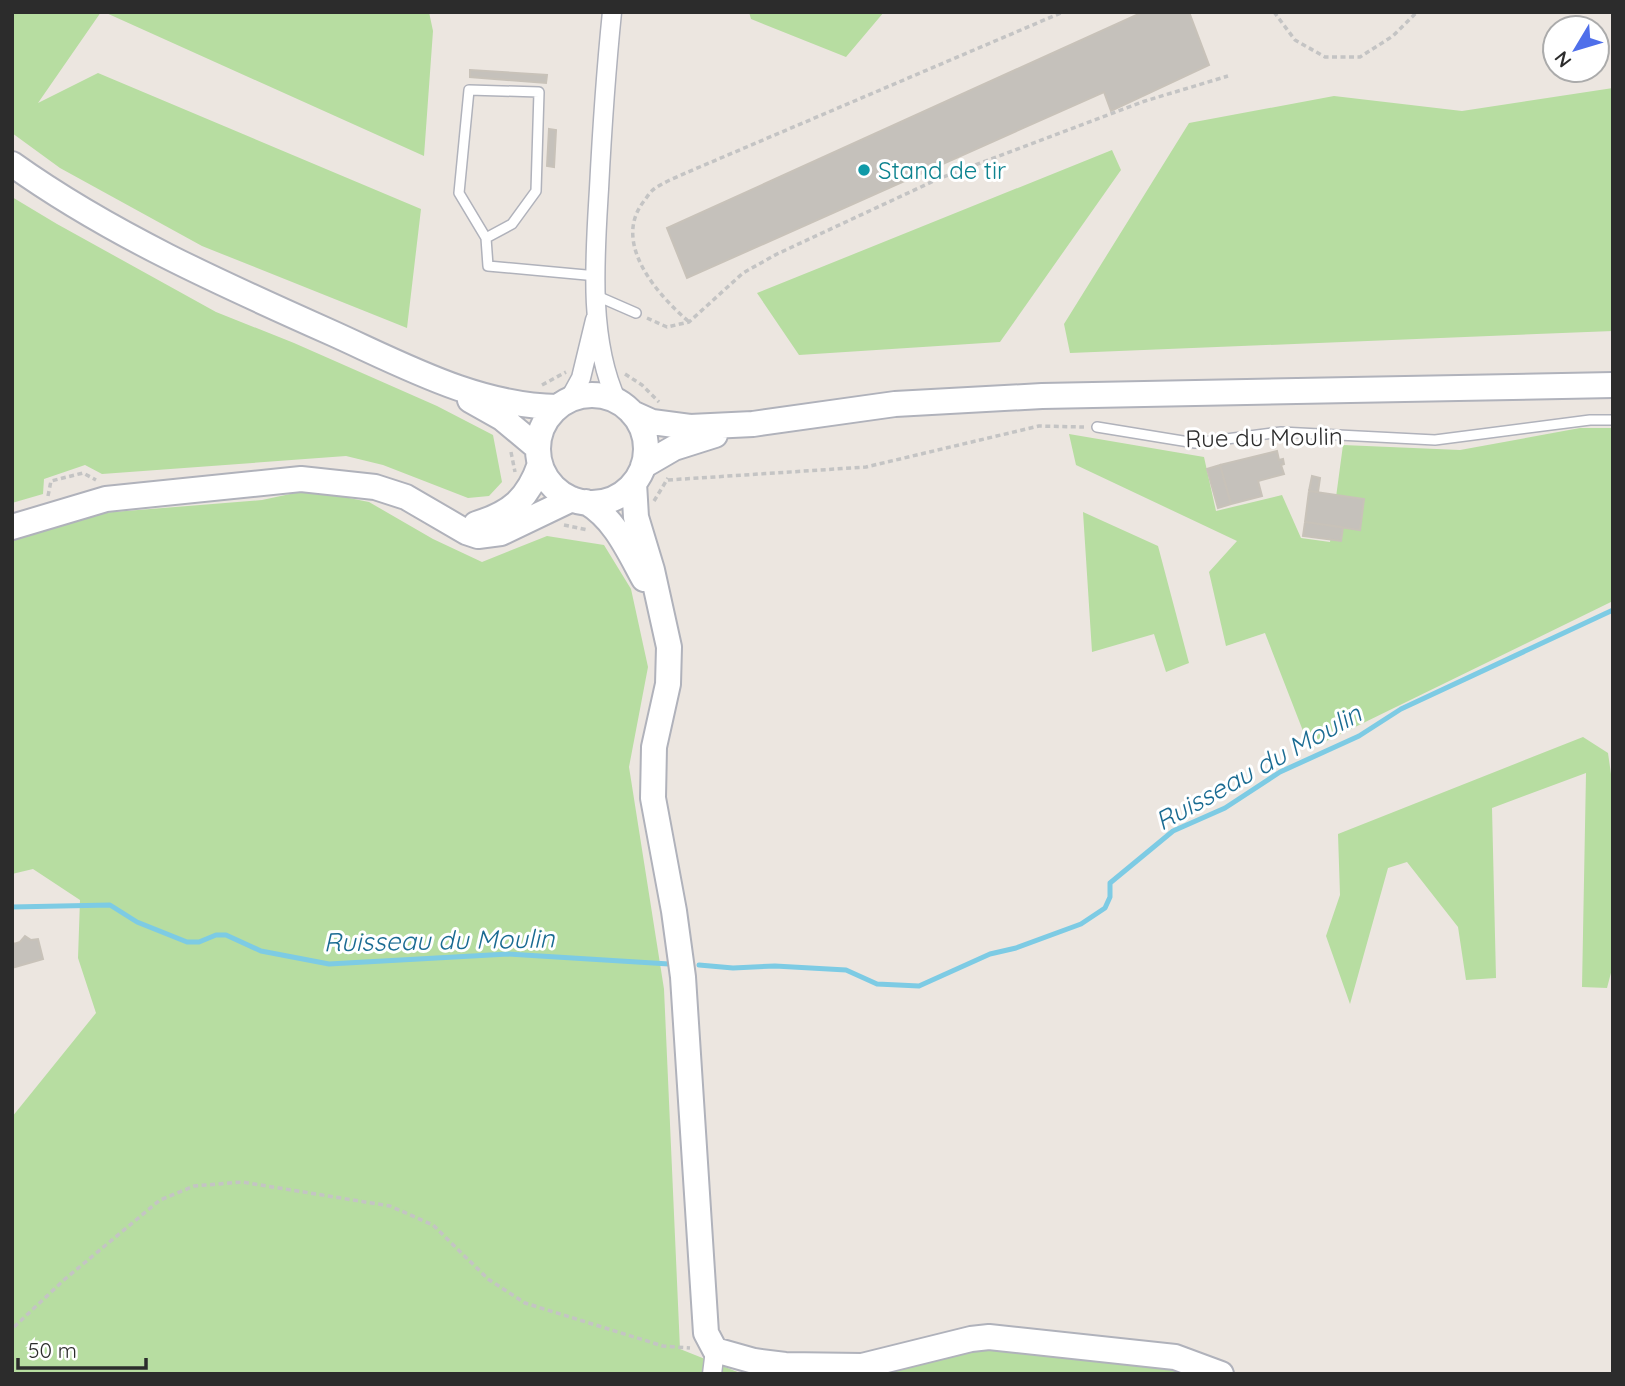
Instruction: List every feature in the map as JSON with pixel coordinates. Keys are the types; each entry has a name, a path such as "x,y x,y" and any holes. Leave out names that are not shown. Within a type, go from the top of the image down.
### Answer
{"street":[{"path":"612,12 603,107 596,243 597,304 605,368 645,438 636,517 663,614 669,647 668,684 653,747 653,798 674,911 682,977 706,1333 714,1362 862,1366 989,1337 1175,1357 1221,1374"},
{"path":"12,164 75,206 170,258 450,386 502,418 539,456 550,482 600,511 620,536 663,614"},
{"path":"458,526 491,519 526,495 539,456 545,422 581,378 597,304"},
{"path":"450,386 524,405 563,403 593,395 625,407 652,422 690,427 753,424 895,404 1042,396 1613,385"},
{"path":"12,527 106,499 301,479 376,487 406,497 466,532 478,536 501,533 579,501 609,500 623,493 656,457 682,445 753,424"}],"lane":[{"path":"486,238 512,224 536,191 540,92 469,90 459,193 486,238 488,266 597,275"},
{"path":"597,304 636,313"},
{"name":"Rue du Moulin","path":"1097,427 1195,443 1282,432 1436,440 1613,419"}],"path":[{"path":"690,322 659,293 642,268 636,250 633,229 637,210 653,190 688,172 1063,12"},
{"path":"1274,12 1295,40 1325,57 1360,57 1393,36 1418,12"},
{"path":"636,313 667,327 690,322 743,273 777,254 926,185 1072,127 1228,76"},
{"path":"615,370 642,385 663,408"},
{"path":"537,389 553,377 570,371"},
{"path":"668,480 866,467 1039,426 1097,427"},
{"path":"511,451 515,474"},
{"path":"649,507 668,480 670,472"},
{"path":"560,523 592,530"},
{"path":"14,1327 65,1279 160,1200 194,1186 242,1182 390,1206 433,1225 488,1279 525,1303 714,1362"}],"green space":[{"path":"12,12 101,12 38,103 98,73 421,209 407,328 202,246 60,168 12,133"},
{"path":"104,12 429,12 433,31 424,156"},
{"path":"749,12 884,12 846,57 751,19"},
{"path":"1613,88 1613,331 1070,353 1064,324 1189,123 1334,96 1462,111"},
{"path":"1112,150 1121,170 1000,342 799,355 757,293"},
{"path":"12,197 216,312 437,406 493,435 502,482 489,496 468,498 383,465 346,456 102,474 85,465 44,479 43,494 12,503"},
{"path":"1580,428 1613,428 1613,601 1310,749 1265,633 1226,646 1209,572 1237,541 1076,465 1069,434 1204,457 1216,511 1282,495 1301,538 1330,542 1343,445 1460,450"},
{"path":"309,490 369,502 433,539 482,562 547,536 604,545 631,589 648,667 629,767 664,989 680,1349 740,1373 784,1374 12,1374 12,1117 96,1013 78,958 80,900 33,869 12,874 12,538 101,513 262,500"},
{"path":"1083,512 1158,546 1189,663 1166,672 1154,634 1092,652"},
{"path":"1583,737 1608,753 1613,788 1613,965 1607,988 1582,987 1586,773 1492,808 1496,978 1466,980 1458,927 1407,862 1388,868 1350,1004 1326,936 1340,895 1338,834"},
{"path":"995,1347 1151,1360 1195,1374 859,1374"}],"building":[{"name":"Stand de tir","path":"1143,12 1189,12 1209,65 1111,111 1104,92 687,278 667,228"},
{"path":"470,70 547,75 546,83 470,77"},
{"path":"549,129 556,130 554,167 547,166"},
{"path":"1277,451 1279,460 1283,459 1284,464 1281,465 1284,474 1258,481 1262,496 1231,504 1220,465"},
{"path":"1220,465 1231,504 1218,508 1207,469"},
{"path":"1312,476 1320,478 1318,492 1309,491"},
{"path":"1309,491 1364,499 1360,530 1305,522"},
{"path":"1305,522 1343,527 1341,541 1303,536"},
{"path":"25,936 31,940 38,939 43,959 12,968 12,940 14,944"}],"waterway":[{"name":"Ruisseau du Moulin","path":"699,965 846,970 877,984 919,986 990,954 1016,948 1081,924 1105,908 1110,897 1110,883 1173,831 1225,808 1280,772 1359,736 1401,709 1613,610"},
{"name":"Ruisseau du Moulin","path":"12,907 110,905 137,922 187,942 199,942 216,935 226,935 261,951 329,964 508,954 669,964"}],"place":[{"name":"Stand de tir","path":"864,170"}]}
